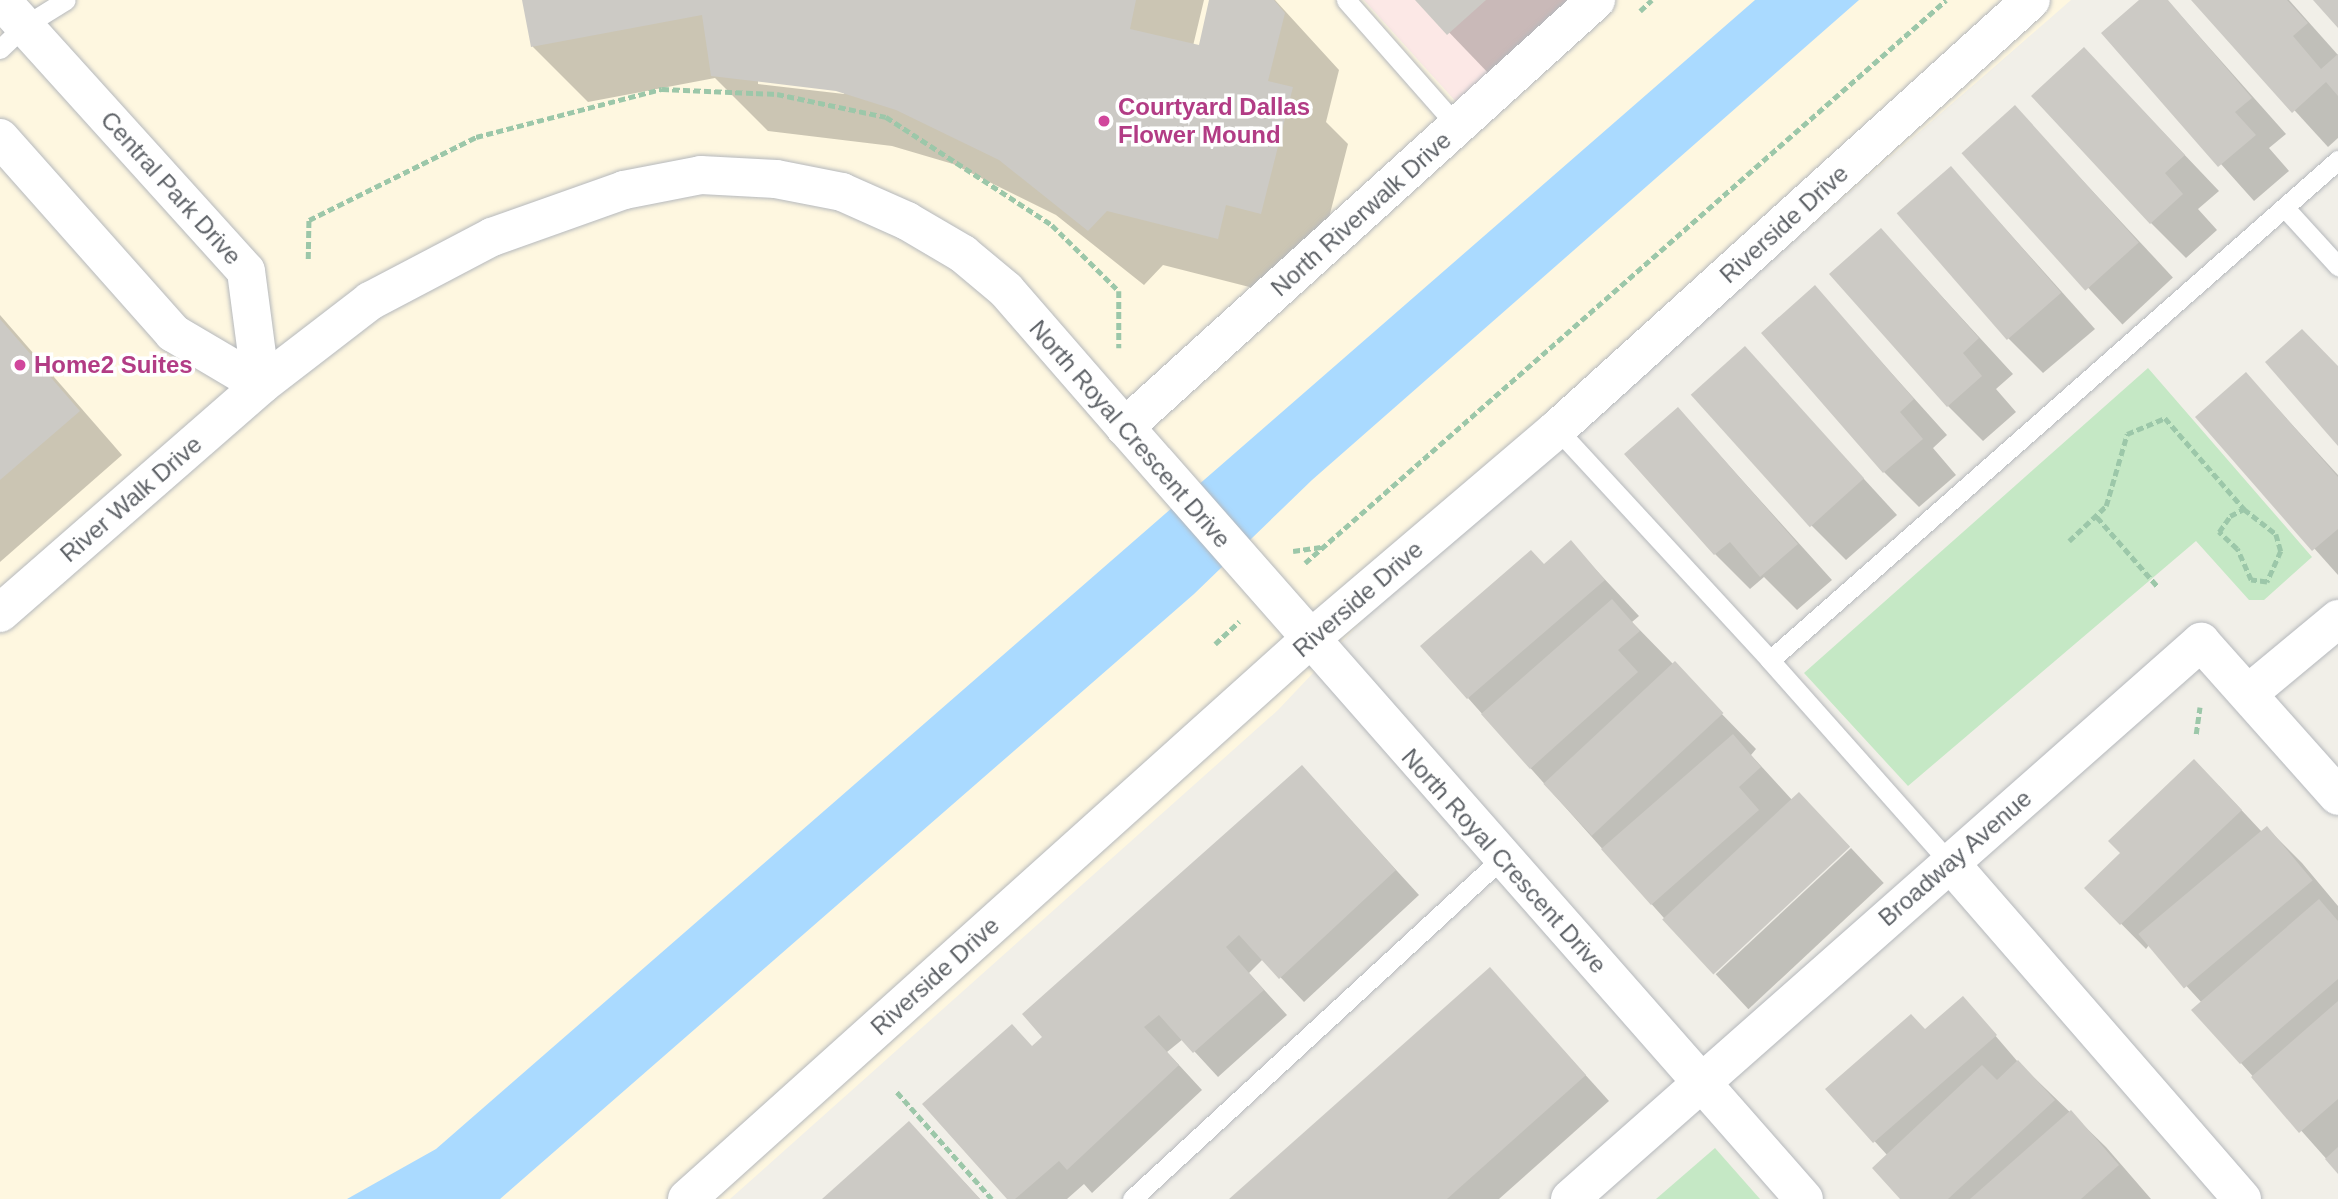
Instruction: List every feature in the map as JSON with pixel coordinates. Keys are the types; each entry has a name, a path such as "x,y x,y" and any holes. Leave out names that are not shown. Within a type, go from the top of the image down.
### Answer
{"street":[{"name":"North Riverwalk Drive","path":"1125,427 1597,0"},
{"name":"Riverside Drive","path":"687,1199 1308,640 1558,429 2031,0"},
{"name":"Central Park Drive","path":"8,25 246,271 261,385"},
{"path":"0,138 173,333 261,385"},
{"name":"North Royal Crescent Drive","path":"261,385 370,301 492,237 624,190 701,174 776,179 842,192 907,221 963,254 1006,290 1308,640 1804,1199"},
{"name":"River Walk Drive","path":"0,613 261,385"},
{"path":"2338,619 2249,693 2338,796"},
{"name":"Broadway Avenue","path":"1570,1199 2201,642 2249,693"},
{"path":"1950,863 2242,1199"}],"lane":[{"path":"8,25 66,0"},
{"path":"1346,0 1458,127"},
{"path":"1770,660 2338,160"},
{"path":"2286,208 2338,266"},
{"path":"1558,429 1770,660 1950,863"},
{"path":"1132,1199 1502,858"}],"path":[{"path":"1324,547 1946,0"},
{"path":"2069,541 2106,506 2127,434 2165,418 2244,509 2276,534 2281,551 2267,582 2251,580 2237,549 2219,532 2230,516 2244,509"},
{"path":"2097,517 2159,588"},
{"path":"897,1092 992,1199"}],"shaded area":[{"path":"0,0 1364,0 1460,106 1571,0 2071,0 1384,598 1278,710 730,1199 0,1199"},
{"path":"1364,0 1571,0 1460,106"}],"green space":[{"path":"2148,368 2312,557 2264,600 2249,600 2196,541 1908,786 1804,673"},
{"path":"1715,1148 1760,1199 1656,1199"}],"water":[{"path":"1755,0 1859,0 1312,480 1194,594 500,1199 347,1199 436,1149"}],"building":[{"name":"Courtyard Dallas Flower Mound","path":"522,0 1136,0 1130,29 1199,45 1209,0 1274,0 1285,13 1268,81 1293,87 1261,214 1226,205 1218,239 1107,211 1088,231 999,160 896,110 836,91 711,76 702,15 531,47"},
{"path":"1415,0 1486,0 1447,35"},
{"path":"2139,0 2168,0 2252,98 2235,112 2256,135 2218,167 2101,33"},
{"path":"2191,0 2287,0 2308,23 2293,36 2321,69 2338,54 2338,96 2326,82 2292,113"},
{"path":"2313,0 2338,0 2338,28"},
{"path":"2084,47 2185,155 2165,173 2183,194 2150,224 2031,96"},
{"path":"2015,105 2139,242 2085,291 1961,153"},
{"path":"1951,166 2061,293 2007,340 1897,213"},
{"path":"1881,228 1979,338 1963,353 1982,376 1947,407 1829,274"},
{"path":"1815,285 1914,399 1900,412 1923,439 1883,473 1761,333"},
{"name":"Home2 Suites","path":"0,319 80,411 0,480"},
{"path":"2302,329 2338,366 2338,446 2265,362"},
{"path":"1745,346 1864,478 1810,527 1691,395"},
{"path":"2246,372 2338,477 2338,529 2312,551 2195,417"},
{"path":"1678,407 1798,544 1760,577 1730,542 1714,555 1624,454"},
{"path":"1571,540 1605,580 1467,699 1420,646 1531,550 1544,564"},
{"path":"1612,599 1640,631 1618,650 1638,672 1530,769 1481,714"},
{"path":"1675,661 1723,713 1592,836 1543,784"},
{"path":"1733,734 1761,767 1739,787 1759,810 1651,905 1601,849"},
{"path":"2194,759 2242,810 2120,925 2084,888 2120,853 2108,841"},
{"path":"1302,765 1396,870 1279,979 1239,935 1226,947 1264,990 1193,1053 1159,1015 1144,1027 1179,1065 1067,1170 1059,1161 1015,1199 1007,1199 922,1104 1012,1024 1032,1046 1042,1037 1022,1014"},
{"path":"1799,792 1850,847 1713,974 1662,920"},
{"path":"2267,826 2313,880 2184,988 2138,934"},
{"path":"2319,899 2338,921 2338,979 2240,1064 2191,1010"},
{"path":"1490,967 1586,1075 1447,1199 1229,1199"},
{"path":"1963,996 1997,1035 1873,1143 1825,1089 1911,1014 1925,1029"},
{"path":"2338,1001 2338,1099 2299,1133 2251,1077"},
{"path":"2018,1060 2055,1100 1948,1199 1900,1199 1872,1168 1982,1065 1997,1080"},
{"path":"2071,1110 2119,1165 2081,1199 1970,1199"},
{"path":"909,1121 980,1199 822,1199"},
{"path":"2338,1147 2338,1174 2325,1159"}],"place":[{"name":"Courtyard Dallas Flower Mound","path":"1104,121"},
{"name":"Home2 Suites","path":"20,365"}]}
